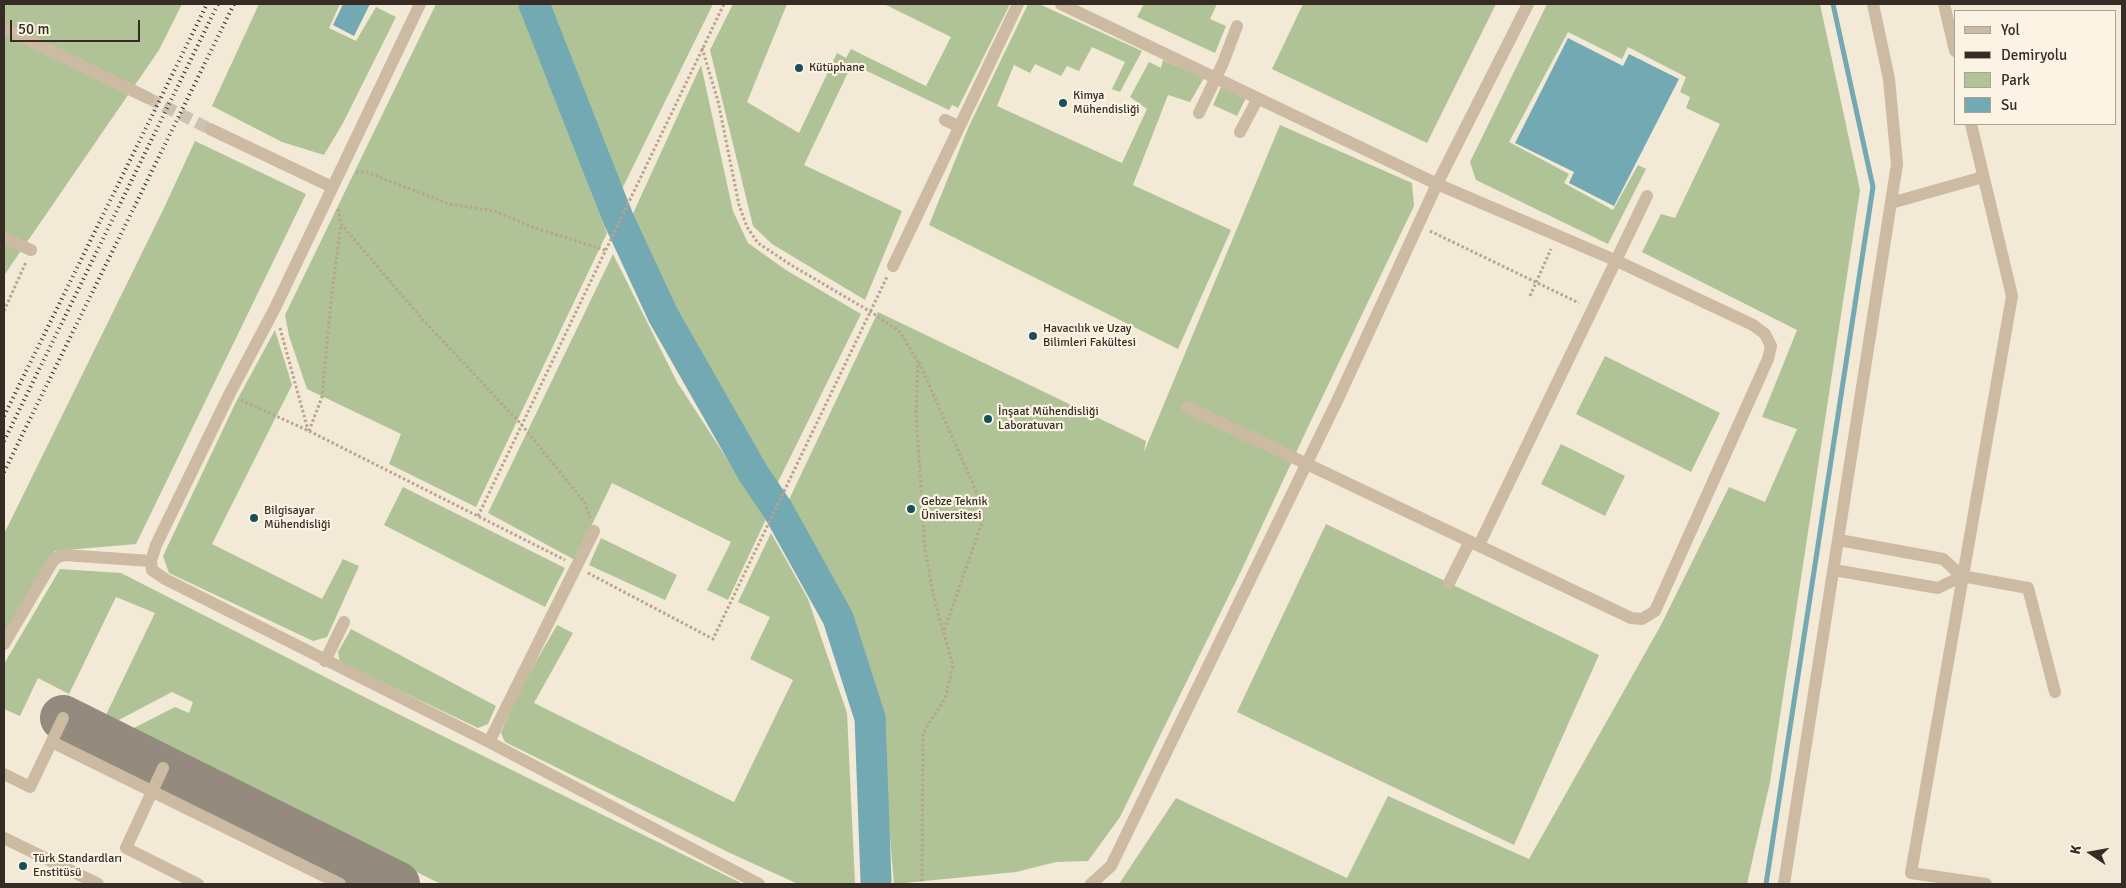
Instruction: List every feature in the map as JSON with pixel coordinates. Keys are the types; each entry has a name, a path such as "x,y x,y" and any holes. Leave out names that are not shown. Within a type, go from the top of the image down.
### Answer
{"street":[{"path":"420,4 275,308 229,394 156,545 151,561 152,570 165,579 325,661 489,742 759,884"},
{"path":"893,266 958,126 1018,4"},
{"path":"1061,4 1437,184 1617,261 1753,325 1765,334 1771,346 1768,359 1655,611 1642,619 1630,618 1187,407"},
{"path":"1091,884 1111,866 1307,463 1437,184 1528,4"},
{"path":"1784,884 1897,164 1888,79 1873,4"},
{"path":"1944,4 1954,47"},
{"path":"1198,113 1223,63 1237,26"},
{"path":"4,28 148,98"},
{"path":"1240,132 1258,98"},
{"path":"945,120 958,126"},
{"path":"1971,125 2012,296 1911,873 1986,884"},
{"path":"210,129 332,187"},
{"path":"1891,202 1983,177"},
{"path":"1449,583 1475,543 1593,310 1647,196"},
{"path":"4,238 31,250"},
{"path":"489,742 594,531"},
{"path":"1838,540 1943,558 1962,576 2028,588 2056,692"},
{"path":"4,644 53,561 58,557 64,555 151,561"},
{"path":"1834,570 1938,588 1962,576"},
{"path":"325,661 344,622"},
{"path":"4,774 30,787 63,718"},
{"path":"52,742 340,884"},
{"path":"163,768 126,848 198,884"},
{"path":"4,838 98,884"}],"path":[{"path":"478,516 724,4"},
{"path":"702,48 718,101 739,205 747,227 758,243 791,265 871,312 900,332 918,362 981,502 983,519 943,633"},
{"path":"340,170 366,172 449,204 494,211 532,227 605,250"},
{"path":"308,431 322,396 331,301 342,224 332,187"},
{"path":"342,224 424,321 522,424 585,503 594,531"},
{"path":"1419,225 1593,310"},
{"path":"1530,296 1557,235"},
{"path":"4,311 31,250"},
{"path":"229,394 308,431 478,516 713,639 893,266"},
{"path":"275,308 308,431"},
{"path":"918,362 916,413 925,550 943,633 953,665 945,699 923,733 922,884"}],"green space":[{"path":"4,4 182,4 159,50 5,274"},
{"path":"259,4 340,4 329,28 356,41 376,7 396,17 343,123 324,155 282,142 212,106"},
{"path":"436,4 520,4 607,233 476,507 389,464 401,434 307,389 289,336 285,315"},
{"path":"547,4 713,4 621,191"},
{"path":"733,4 787,4 747,102 799,133 837,53 846,58 851,49 926,86 951,37 884,4 1010,4 958,108 952,105 949,110 852,64 804,165 902,211 865,300 772,244 753,226 710,50"},
{"path":"1028,4 1039,4 1142,51 1120,92 1112,89 1125,62 1092,47 1079,71 1067,66 1061,76 1035,64 1030,73 1014,65 997,106 1122,163 1147,109 1130,97 1149,62 1161,68 1163,60 1204,78 1190,102 1168,95 1133,185 1231,230 1178,349 929,225 969,126"},
{"path":"1144,4 1217,4 1210,19 1226,26 1215,53 1137,17"},
{"path":"1303,4 1496,4 1427,143 1272,69"},
{"path":"1547,4 1820,4 1860,190 1770,782 1747,884 1119,884 1176,798 1347,878 1388,796 1529,859 1661,625 1729,487 1765,502 1797,429 1762,417 1797,330 1642,252 1661,214 1675,218 1720,124 1686,108 1690,97 1680,92 1686,77 1628,47 1622,59 1568,32 1509,142 1569,174 1564,183 1613,210 1638,165 1646,169 1608,244 1476,180 1470,162"},
{"path":"701,65 733,211 748,243 786,270 861,314 776,486 672,311 630,220"},
{"path":"1221,87 1246,98 1237,116 1213,105"},
{"path":"1280,125 1412,183 1414,206 1241,571 1120,817 1088,861 1056,862 1016,872 894,884 879,712 840,605 786,506 878,312 1146,441 1144,452"},
{"path":"195,141 306,194 136,544 55,551 4,633 4,534"},
{"path":"613,254 677,382 766,519 728,600 707,590 731,542 612,483 575,560 488,513"},
{"path":"275,330 292,385 212,544 322,599 343,559 359,566 327,637 313,641 169,573 163,556 236,402"},
{"path":"1605,356 1720,413 1691,472 1576,414"},
{"path":"1561,444 1625,476 1605,516 1541,484"},
{"path":"403,487 565,568 545,607 384,525"},
{"path":"1326,524 1599,655 1514,845 1237,712"},
{"path":"771,533 808,599 847,713 855,884 798,884 730,853 505,742 501,733 518,693 557,625 573,633 534,703 734,802 793,680 750,659 770,617 738,602"},
{"path":"601,538 677,575 665,600 589,565"},
{"path":"60,569 121,573 382,706 743,884 441,884 128,731 175,707 189,713 193,702 172,692 113,723 104,719 155,613 116,597 69,694 38,678 20,716 4,709 4,664"},
{"path":"351,629 496,706 488,724 478,728 340,662 338,652"}],"water":[{"path":"343,4 370,4 354,36 333,25"},
{"path":"1568,38 1623,66 1629,54 1679,79 1614,206 1569,183 1574,172 1515,143"}],"waterway":[{"path":"534,4 618,218 663,315 753,473 778,510 838,618 870,718 876,881"},
{"path":"1766,884 1873,187 1833,4"}],"taxiway":[{"path":"63,718 397,884"}],"tunnel":[{"path":"148,98 210,129"}],"railway":[{"path":"4,416 207,4"},
{"path":"4,441 218,4"},
{"path":"4,472 234,4"}],"place":[{"name":"Kütüphane","path":"799,68"},
{"name":"Kimya Mühendisliği","path":"1063,103"},
{"name":"Havacılık ve Uzay Bilimleri Fakültesi","path":"1033,336"},
{"name":"İnşaat Mühendisliği Laboratuvarı","path":"988,419"},
{"name":"Gebze Teknik Üniversitesi","path":"911,509"},
{"name":"Bilgisayar Mühendisliği","path":"254,518"},
{"name":"Türk Standardları Enstitüsü","path":"23,866"}]}
